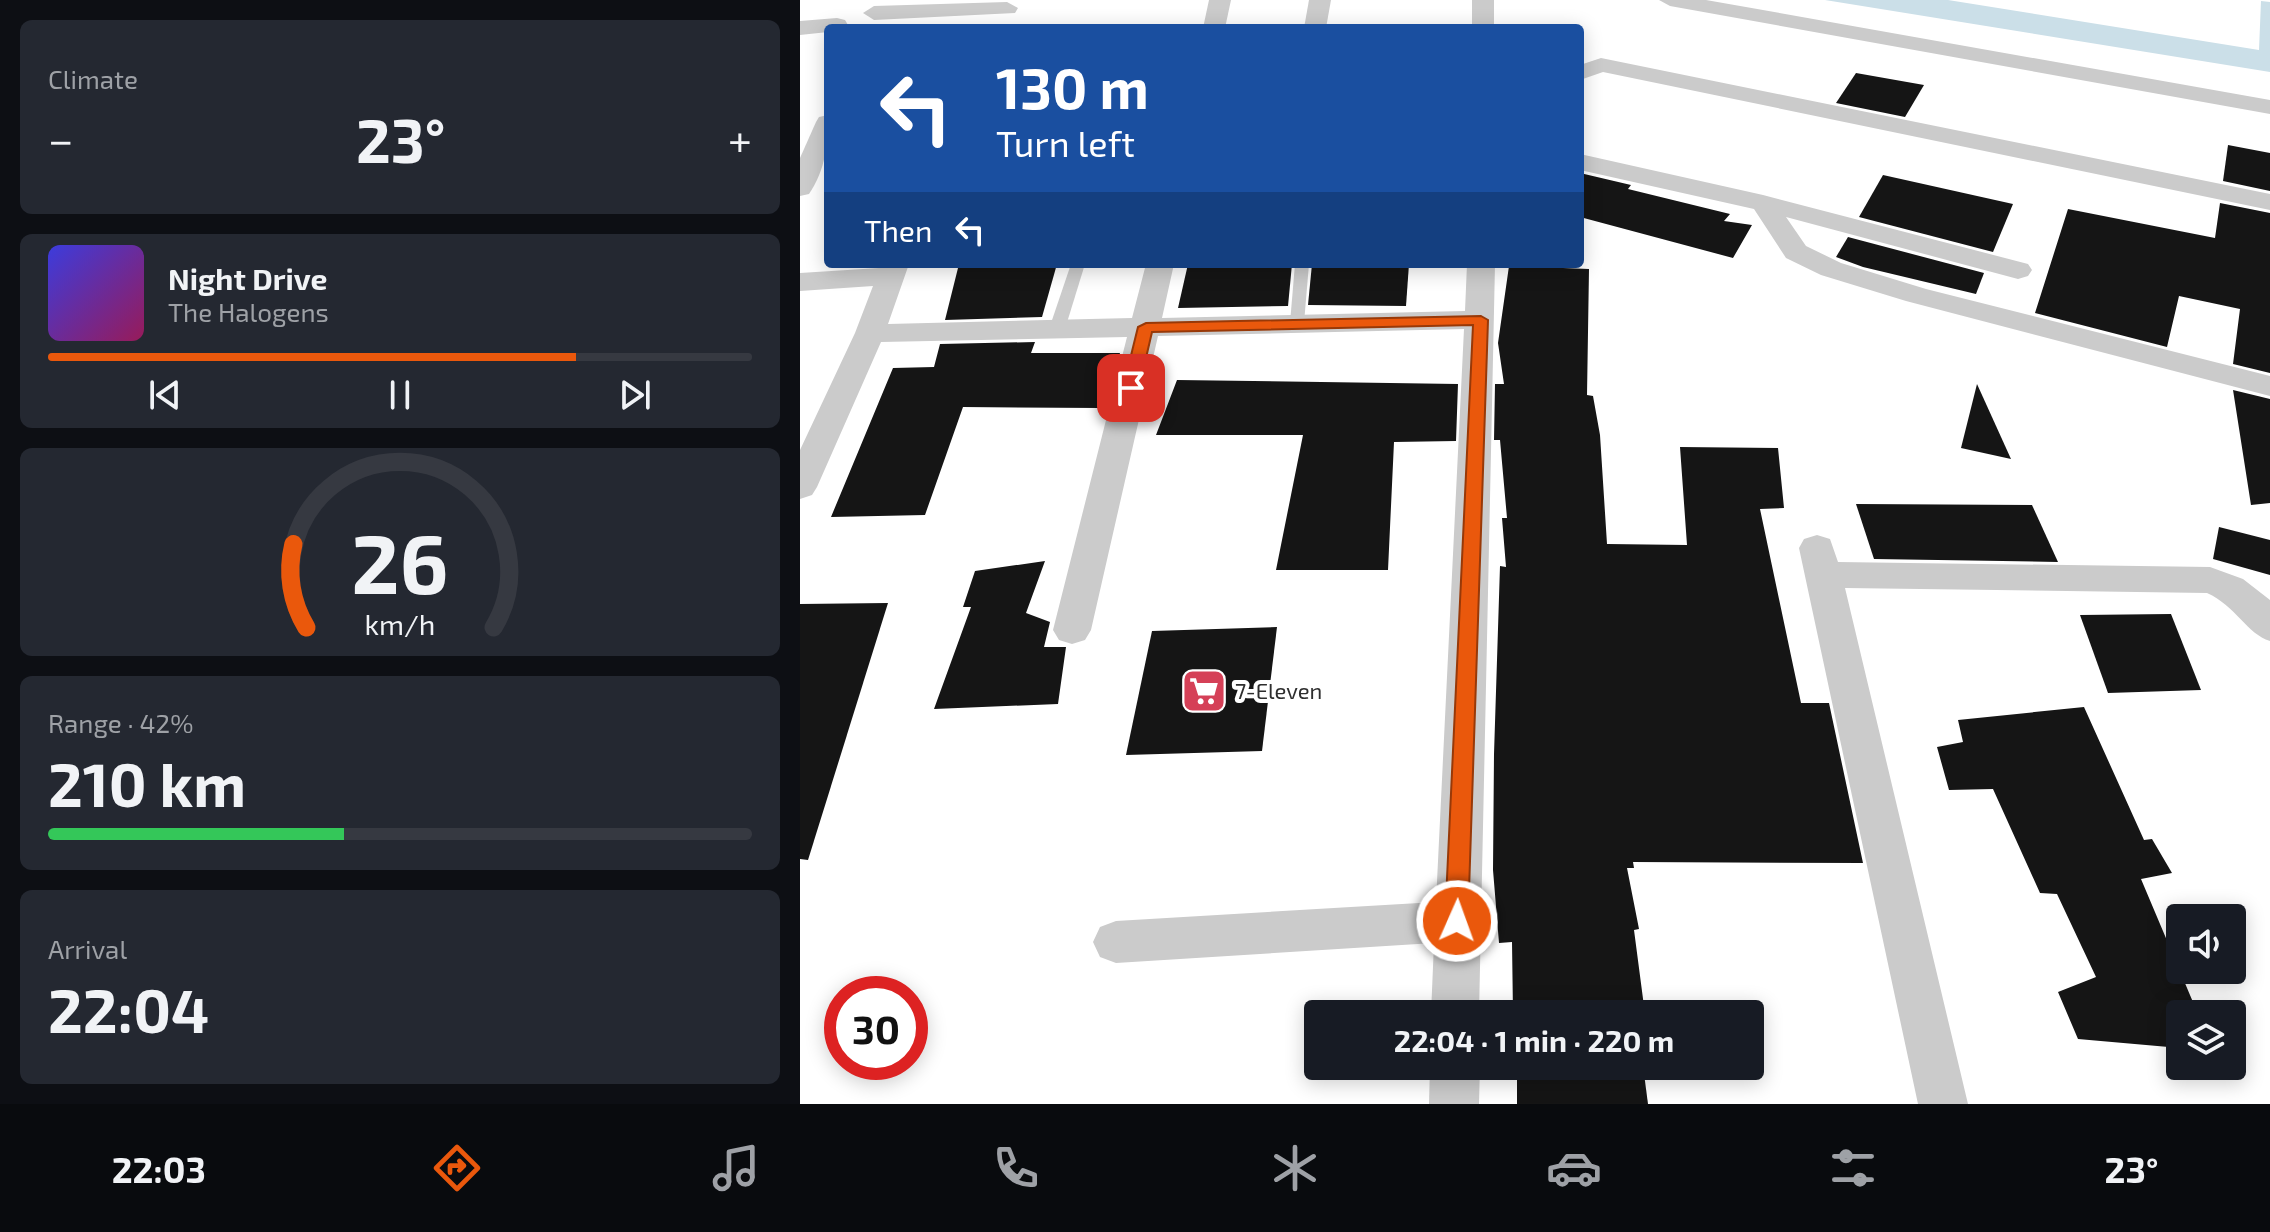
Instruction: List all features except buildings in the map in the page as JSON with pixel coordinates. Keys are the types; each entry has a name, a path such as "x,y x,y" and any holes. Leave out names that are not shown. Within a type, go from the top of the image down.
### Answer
{"street":[{"path":"1215,24 1220,0"},
{"path":"1316,24 1320,0"},
{"path":"1483,0 1483,24"},
{"path":"1670,0 2270,107"},
{"path":"874,14 1005,12"},
{"path":"800,28 824,26"},
{"path":"1584,71 1601,65 2270,202"},
{"path":"800,188 824,131"},
{"path":"1584,163 1763,203 2018,270"},
{"path":"1763,203 1796,252 1831,269 1916,295 2270,386"},
{"path":"1072,630 1159,268"},
{"path":"1455,1000 1481,268"},
{"path":"800,282 893,270 870,333 800,487"},
{"path":"870,333 1481,320"},
{"path":"1943,1104 1820,562 2210,580 2237,589 2254,604 2270,627"},
{"path":"1116,942 1457,921"},
{"path":"1454,1104 1455,1080"}],"lane":[{"path":"1057,329 1077,268"},
{"path":"1297,323 1302,268"}],"water":[{"path":"1825,0 1948,0 2259,50 2261,1 2270,2 2270,72"}],"place":[{"name":"7-Eleven","path":"1204,691"}],"route":[{"path":"1131,388 1146,327 1481,320 1457,921"}]}
